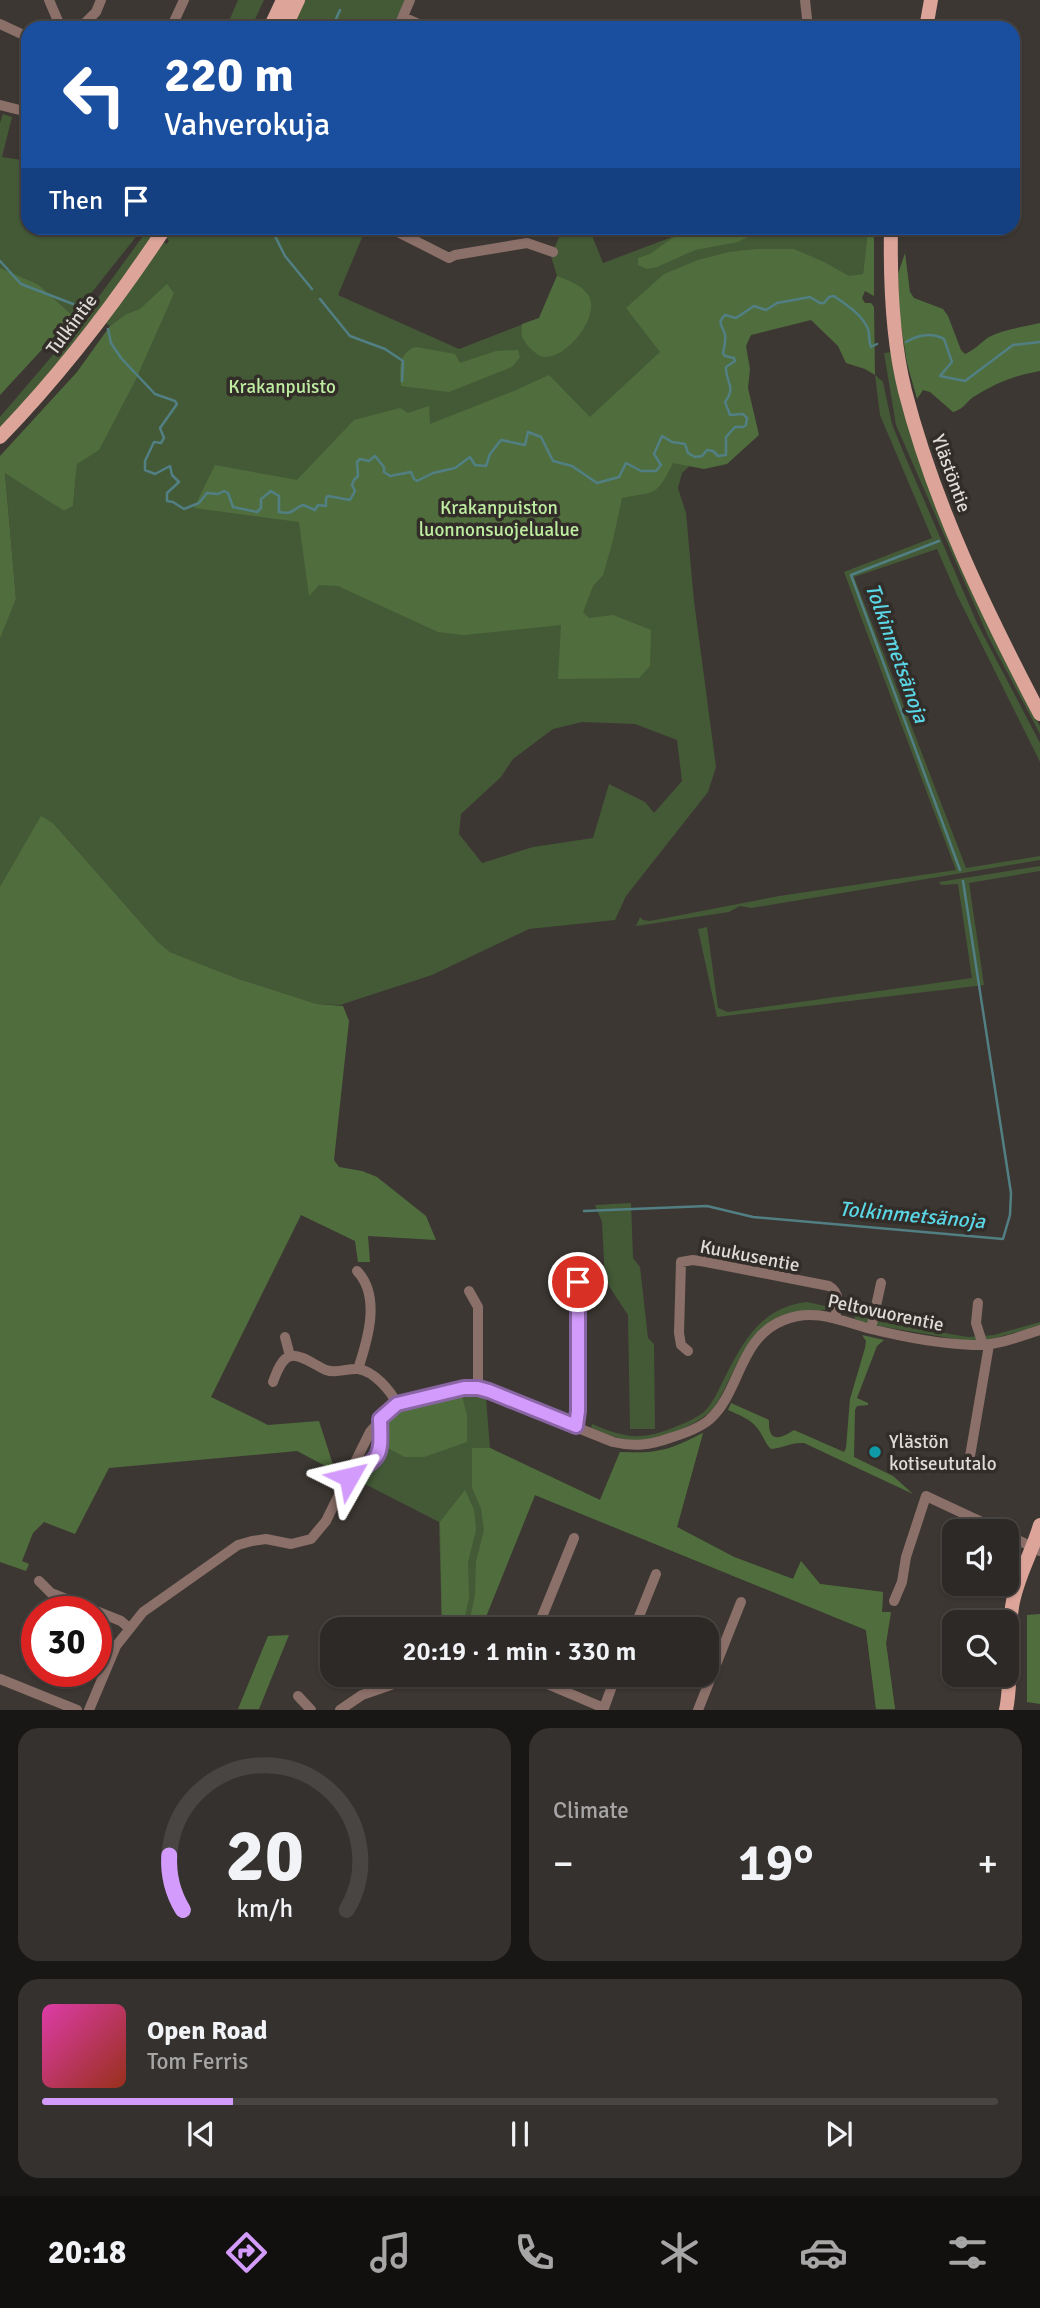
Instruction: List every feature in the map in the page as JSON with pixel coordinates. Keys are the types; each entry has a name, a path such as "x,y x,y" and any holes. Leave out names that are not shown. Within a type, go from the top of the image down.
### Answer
{"main road":[{"path":"273,21 283,0"},
{"path":"288,21 299,0"},
{"path":"928,21 932,0"},
{"name":"Tulkintie","path":"0,438 60,371 160,235"},
{"name":"Ylästöntie","path":"891,235 894,318 900,366 923,456 983,600 1040,714"},
{"path":"1006,1710 1009,1695 1012,1605 1015,1592 1037,1549 1040,1525"}],"street":[{"path":"49,0 58,21"},
{"path":"87,21 96,12 101,0"},
{"path":"174,21 184,0"},
{"path":"401,21 410,0"},
{"path":"805,0 807,21"},
{"path":"403,17 412,21"},
{"path":"0,24 21,34"},
{"path":"0,105 21,110"},
{"path":"404,235 449,258 527,243 553,252"},
{"name":"Kuukusentie","path":"688,1351 681,1345 679,1333 681,1262 706,1262 829,1286 837,1295 835,1317"},
{"path":"357,1271 366,1280 370,1320 369,1337 358,1369"},
{"path":"554,1281 578,1282 576,1426"},
{"path":"871,1329 881,1283"},
{"path":"469,1291 478,1307 478,1388"},
{"path":"969,1462 986,1345 976,1323 978,1303"},
{"name":"Peltovuorentie","path":"89,1710 107,1664 129,1628 143,1612 170,1591 238,1545 266,1539 290,1544 311,1539 326,1521 362,1446 380,1419 397,1404 464,1388 478,1388 613,1442 637,1446 657,1443 695,1429 708,1421 720,1407 746,1356 765,1331 794,1316 835,1317 871,1329 957,1344 986,1345 1040,1330"},
{"path":"285,1336 290,1356"},
{"path":"272,1382 281,1364 290,1356 297,1357 329,1371 358,1369 369,1373 393,1395 397,1404"},
{"name":"Peltovuorentie","path":"349,1477 369,1464 378,1454 382,1443 380,1419"},
{"path":"894,1601 902,1582 906,1558 926,1496 975,1519"},
{"path":"542,1617 574,1538"},
{"path":"1019,1540 1037,1549"},
{"path":"639,1617 656,1574"},
{"path":"39,1581 51,1593 121,1621 129,1628"},
{"path":"698,1710 741,1602"},
{"path":"0,1679 77,1710"},
{"path":"340,1710 362,1695 385,1687"},
{"path":"554,1687 605,1709 613,1687"},
{"path":"298,1696 311,1710"}],"green space":[{"path":"238,0 264,0 254,21 229,21"},
{"path":"303,0 406,0 396,21 293,21"},
{"path":"3,114 12,117 2,157 21,160 21,235 137,235 73,316 39,285 0,272 0,123"},
{"path":"144,235 153,235 63,356 0,429 0,417 76,328"},
{"name":"Krakanpuisto","path":"168,235 363,235 338,295 459,349 539,318 557,276 551,256 560,235 594,235 603,263 677,235 868,235 863,274 760,309 700,456 682,473 678,488 686,513 694,601 716,767 708,792 626,896 615,920 529,929 432,975 340,1005 317,1004 236,978 170,952 157,941 53,823 41,817 0,1393 0,639 16,599 5,472 64,511 73,506 77,464 114,323 110,326 105,323 163,242 167,244 169,240 166,238","holes":["582,722 635,724 677,740 682,781 654,813 645,802 609,784 593,838 533,847 482,863 459,834 461,814 501,777 513,759 553,729"]},
{"path":"677,235 752,235 738,242 695,250 657,267 647,269 638,265 638,258 650,254"},
{"name":"Krakanpuiston luonnonsuojelualue","path":"867,235 872,235 874,238 874,296 865,291 862,298 865,303 871,303 874,307 875,375 846,363 838,346 811,320 751,335 746,346 750,369 748,388 759,435 727,464 704,469 673,463 663,482 654,491 622,498 603,575 593,586 583,612 589,618 613,615 651,630 650,666 639,678 558,679 561,625 464,635 438,632 338,586 319,585 309,596 299,522 194,508 215,465 297,480 354,420 400,408 408,413 429,406 430,424 549,375 590,417 660,352 626,308 664,274 698,260 729,252 794,249 849,276 863,274"},
{"path":"905,253 910,292 914,298 943,309 965,354 995,334 1040,323 1040,371 998,383 953,412 930,392 923,390 917,399 907,363 900,319 898,274"},
{"path":"0,268 39,285 73,316 0,395"},
{"path":"557,276 586,292 591,305 590,315 586,325 571,344 554,356 545,357 525,342 522,324 539,318"},
{"path":"167,284 174,293 136,379 99,450 77,464 73,506 64,511 5,473 16,599 0,639 0,456 77,372 110,326 140,309"},
{"path":"416,347 455,354 460,363 496,351 518,350 520,357 512,367 449,392 401,386 400,368 403,358 410,349"},
{"path":"893,352 1005,660 1040,726 1040,734 988,636 896,425 884,353"},
{"path":"875,375 883,382 892,424 977,623 1040,743 1040,762 937,549 854,577 966,868 1040,856 1040,860 751,908 740,906 729,912 636,926 640,917 650,921 779,896 956,870 844,572 932,538 880,415"},
{"path":"41,816 53,823 157,941 170,952 236,978 317,1004 343,1006 349,1021 334,1160 339,1167 377,1177 426,1216 436,1240 368,1236 370,1262 358,1262 355,1241 301,1215 211,1397 268,1425 319,1421 335,1471 297,1451 109,1468 75,1534 44,1522 33,1533 22,1561 29,1564 26,1571 0,1562 0,887"},
{"path":"1040,866 1040,871 969,883 984,985 717,1017 698,929 707,927 718,1008 728,1012 972,978 958,884 941,885 939,882"},
{"path":"631,1203 633,1258 640,1267 648,1338 654,1344 655,1429 630,1429 628,1315 605,1280 602,1222 595,1205"},
{"path":"807,1302 830,1307 816,1312 782,1316 765,1326 743,1352 717,1403 692,1424 658,1438 637,1441 591,1428 592,1424 613,1432 639,1436 670,1429 696,1417 710,1405 755,1328 777,1311"},
{"path":"854,1315 968,1337 994,1335 1040,1322 1040,1326 987,1340 961,1340 867,1324 855,1319"},
{"path":"862,1335 884,1340 877,1346 857,1398 868,1405 857,1406 855,1410 854,1457 893,1476 913,1494 804,1443 771,1449 752,1423 728,1410 731,1403 769,1420 770,1432 776,1437 794,1430 844,1452 850,1399 865,1348 866,1341"},
{"path":"473,1394 486,1398 490,1448 600,1500 620,1452 663,1450 703,1433 677,1527 734,1557 793,1579 801,1561 820,1584 883,1592 882,1612 891,1612 886,1643 895,1709 876,1709 866,1630 535,1495 486,1617 442,1617 439,1522 355,1479 420,1403"},
{"path":"462,1396 467,1416 467,1442 424,1457 405,1457 384,1446 385,1423 397,1410 419,1403"},
{"path":"703,1433 677,1527 734,1557 793,1579 801,1561 820,1584 883,1592 882,1612 891,1612 886,1643 895,1709 876,1709 866,1630 535,1495 486,1617 470,1617 475,1595 476,1562 484,1530 481,1508 472,1488 472,1448 490,1448 600,1500 620,1452 663,1450"},
{"path":"465,1490 474,1510 476,1530 468,1562 469,1598 465,1617 442,1617 440,1522"},
{"path":"1040,1614 1040,1704 1027,1702 1027,1615"},
{"path":"289,1635 259,1709 238,1709 268,1636"}],"waterway":[{"path":"335,21 340,10"},
{"path":"274,235 285,256 312,289"},
{"path":"0,261 21,284 73,304"},
{"path":"108,329 111,343 121,358 155,394 177,404 160,428 164,438 161,443 154,442 145,461 145,470 155,474 170,466 172,475 179,482 167,493 167,501 184,509 199,503 207,493 218,494 224,491 228,493 233,507 257,512 261,508 261,499 271,491 279,496 279,512 284,513 303,505 315,510 318,505 326,506 328,496 350,500 355,491 352,485 358,476 357,462 360,459 369,461 375,456 384,467 384,472 390,476 411,472 417,481 433,473 455,468 470,457 475,465 486,466 490,454 501,440 525,445 528,432 541,437 553,461 572,466 597,483 619,477 626,463 641,471 656,471 661,465 654,454 662,436 672,442 685,444 688,453 695,457 702,456 707,450 718,456 726,455 726,437 735,427 746,425 747,418 743,414 730,415 725,402 730,392 726,367 735,361 723,353 725,338 721,323 725,315 736,318 754,306 766,310 777,303 810,297 824,303 834,296 862,319 868,329 871,347 877,344"},
{"path":"320,299 350,336 385,349 403,361 402,381"},
{"path":"906,342 925,335 944,339 952,362 940,376 965,381 1013,345 1040,342"},
{"name":"Tolkinmetsänoja","path":"939,541 851,575 960,870"},
{"name":"Tolkinmetsänoja","path":"584,1211 707,1206 753,1217 1003,1239 1010,1215 1011,1193 963,881"}],"place":[{"name":"Ylästön kotiseututalo","path":"875,1452"}],"route":[{"path":"349,1477 376,1458 382,1443 380,1419 397,1404 464,1388 489,1391 576,1426 578,1282"}]}
